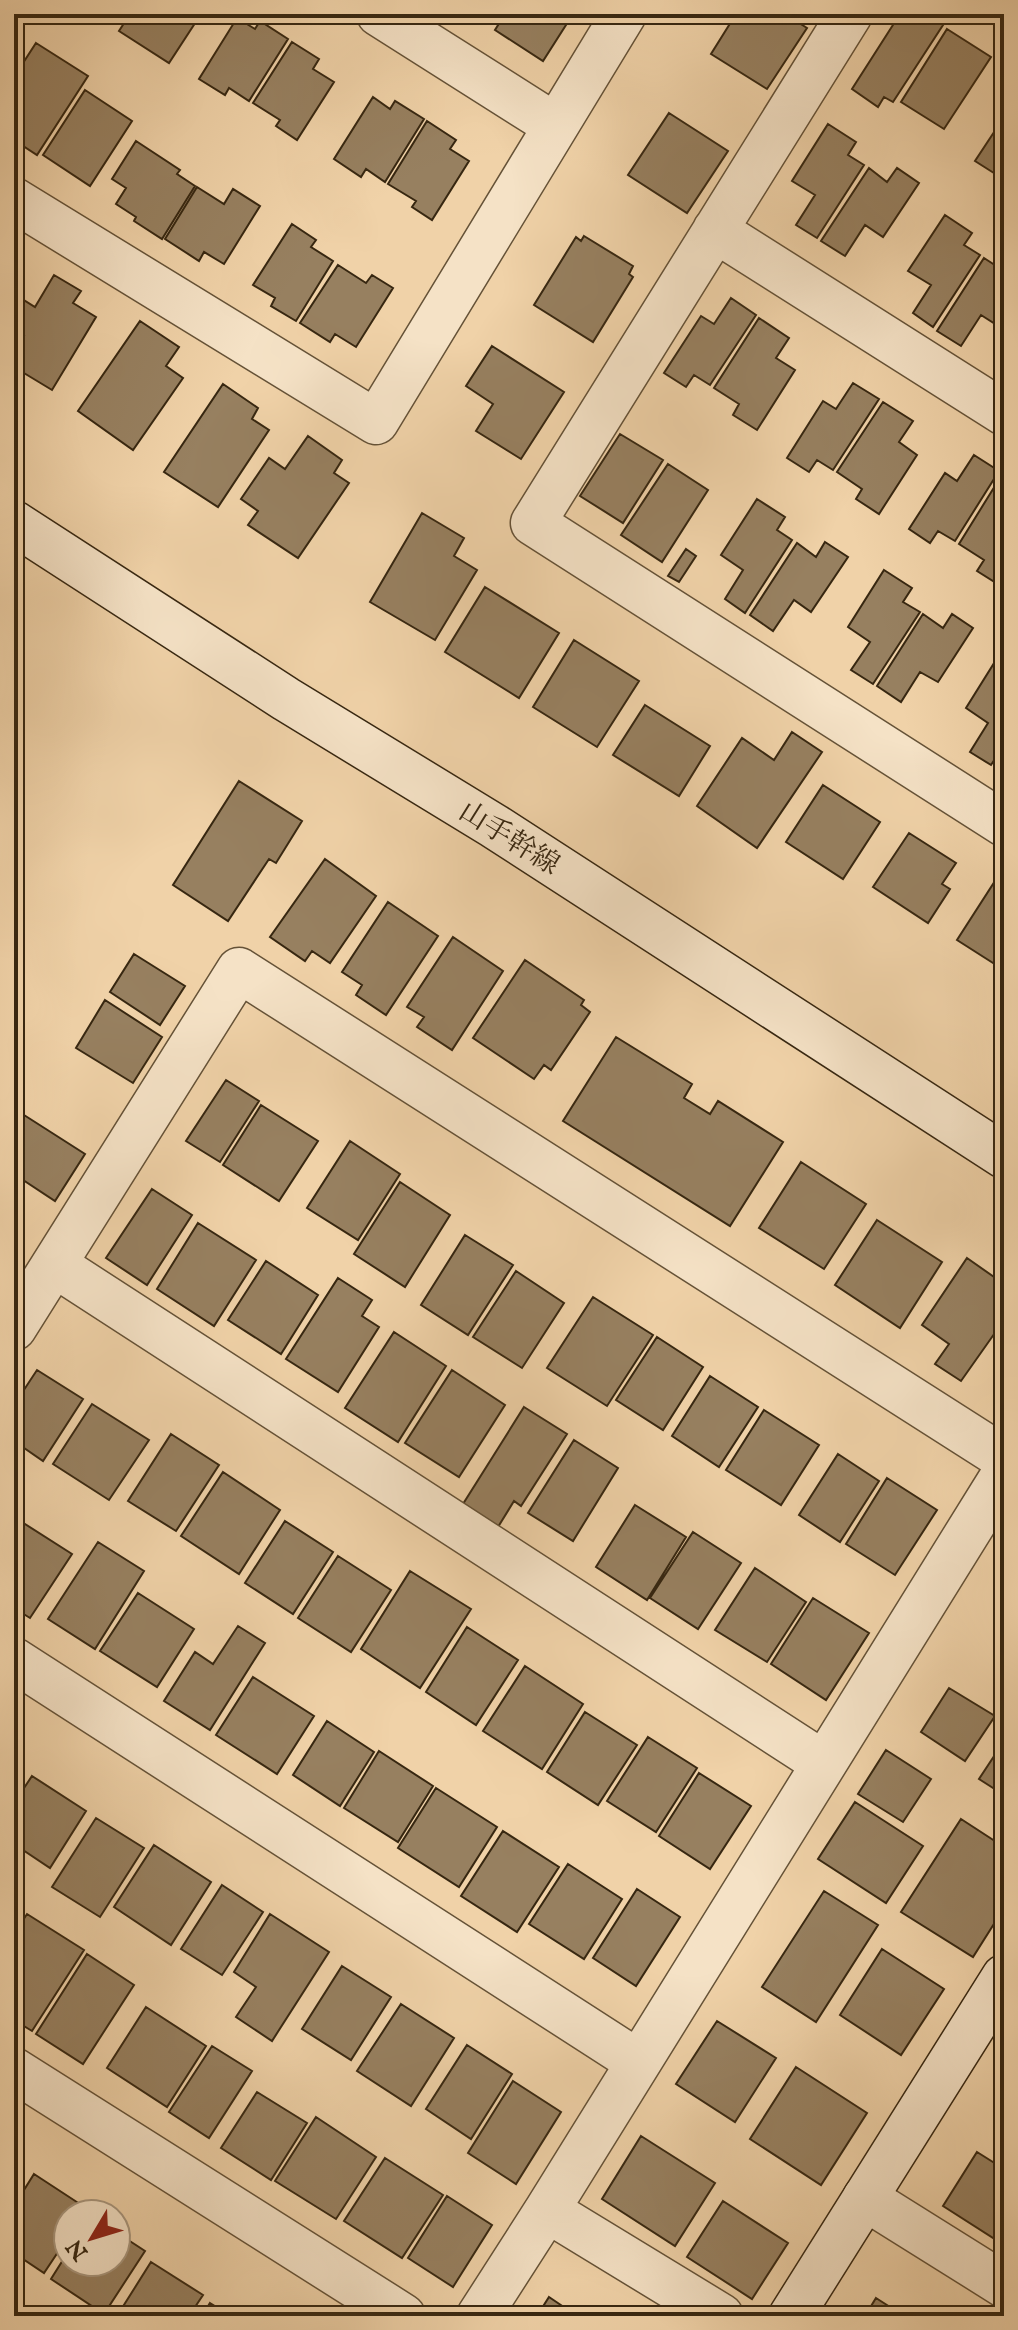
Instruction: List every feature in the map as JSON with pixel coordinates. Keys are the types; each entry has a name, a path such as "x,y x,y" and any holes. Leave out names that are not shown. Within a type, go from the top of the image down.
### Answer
{"street":[{"path":"379,14 556,126"},
{"path":"14,200 376,422 624,14"},
{"path":"850,14 533,523 1004,824"},
{"path":"715,230 1004,413"},
{"name":"山手幹線","path":"14,523 286,699 494,826 1004,1156"},
{"path":"14,1328 239,970 1004,1458"},
{"path":"55,1265 823,1763"},
{"path":"479,2316 1004,1474"},
{"path":"14,1660 638,2062"},
{"path":"791,2316 1004,1977"},
{"path":"14,2070 403,2316"},
{"path":"865,2198 1004,2285"},
{"path":"547,2210 721,2316"}],"building":[{"path":"130,14 201,14 169,63 119,31"},
{"path":"505,14 573,14 543,61 495,30"},
{"path":"736,14 785,14 807,28 767,89 711,54"},
{"path":"900,14 925,14 943,25 893,102 884,97 878,107 852,89"},
{"path":"237,18 255,29 260,21 288,39 249,101 229,88 225,95 199,79"},
{"path":"947,29 991,57 944,129 901,102"},
{"path":"292,42 319,59 313,69 334,82 297,140 276,126 280,120 253,103"},
{"path":"36,43 88,76 37,155 14,140 14,77"},
{"path":"85,90 132,121 90,186 43,155"},
{"path":"373,97 390,109 395,101 424,119 385,182 366,169 361,177 334,159"},
{"path":"669,113 728,151 687,213 628,175"},
{"path":"1004,117 1004,165 997,175 975,161"},
{"path":"427,121 456,140 450,149 469,161 432,220 412,207 416,201 388,184"},
{"path":"828,124 856,142 848,155 864,165 817,238 796,225 815,195 792,181"},
{"path":"136,141 180,170 177,174 195,186 162,239 134,221 136,217 116,204 126,188 112,179"},
{"path":"869,168 887,182 897,168 919,183 883,237 865,225 845,256 821,241"},
{"path":"197,187 224,204 233,189 260,206 224,264 204,252 199,261 165,239"},
{"path":"945,215 972,233 964,245 980,255 933,327 913,313 931,285 908,271"},
{"path":"292,224 316,240 311,247 333,261 296,321 271,306 275,298 253,285"},
{"path":"584,236 633,266 629,274 633,277 593,342 534,305 576,237 581,241"},
{"path":"984,258 1004,271 1004,320 1000,327 981,315 961,346 937,331"},
{"path":"338,265 366,283 372,275 393,288 356,347 335,334 330,342 300,323"},
{"path":"54,275 81,291 73,303 96,317 52,390 14,367 14,352 24,336 14,329 14,313 22,299 35,307"},
{"path":"731,298 756,315 710,385 694,375 686,387 664,373 701,316 714,324"},
{"path":"759,318 789,338 776,358 795,370 757,430 733,415 739,404 714,388"},
{"path":"140,321 179,347 166,366 183,378 133,450 78,411"},
{"path":"492,346 564,392 521,459 476,431 493,404 466,386"},
{"path":"853,383 879,399 833,470 817,460 809,472 787,458 823,401 836,409"},
{"path":"223,384 258,408 252,419 269,430 218,507 164,472"},
{"path":"883,402 913,421 899,442 917,455 879,514 856,499 862,489 837,472"},
{"path":"620,434 663,460 623,523 580,496"},
{"path":"308,436 342,460 334,473 349,483 298,558 248,525 258,511 241,499 269,458 285,469"},
{"path":"974,455 999,471 955,541 938,531 930,543 909,529 945,473 957,481"},
{"path":"668,464 708,490 662,562 621,535"},
{"path":"1003,473 1004,581 1001,586 977,571 984,560 959,544"},
{"path":"757,499 785,517 777,530 792,540 745,613 725,599 743,570 721,555"},
{"path":"422,513 464,538 454,556 477,570 435,640 370,602"},
{"path":"825,542 848,557 811,612 794,600 773,631 750,615 797,543 816,557"},
{"path":"686,549 696,556 679,582 668,576"},
{"path":"884,570 912,588 903,602 920,612 873,684 851,670 870,642 848,627"},
{"path":"485,587 559,633 519,698 445,652"},
{"path":"923,614 943,628 952,614 973,628 938,682 920,672 901,702 877,686"},
{"path":"574,640 639,681 597,747 533,707"},
{"path":"1001,652 1004,654 1004,745 991,765 970,752 988,723 966,708"},
{"path":"645,705 710,746 679,796 613,755"},
{"path":"792,732 822,752 757,848 697,806 742,738 774,760"},
{"path":"239,781 302,821 276,863 269,859 228,921 173,885"},
{"path":"823,785 880,822 843,879 786,842"},
{"path":"909,833 956,863 942,884 950,889 928,923 873,887"},
{"path":"325,859 376,896 330,963 312,951 305,961 270,937"},
{"path":"995,881 1004,887 1004,970 957,940"},
{"path":"388,902 438,936 386,1015 356,995 362,985 342,972"},
{"path":"453,937 503,971 452,1050 417,1027 424,1017 407,1007"},
{"path":"134,954 185,986 160,1025 110,992"},
{"path":"525,960 584,1000 581,1005 590,1012 551,1070 544,1065 534,1079 473,1038"},
{"path":"105,1000 162,1037 133,1083 76,1048"},
{"path":"616,1037 692,1084 684,1098 710,1114 718,1101 783,1142 730,1226 563,1121"},
{"path":"226,1080 259,1101 220,1162 186,1141"},
{"path":"261,1105 318,1141 279,1201 223,1165"},
{"path":"24,1115 85,1154 55,1201 14,1174 14,1130"},
{"path":"350,1141 400,1174 358,1240 307,1208"},
{"path":"801,1162 866,1204 824,1269 759,1228"},
{"path":"400,1182 450,1215 405,1287 354,1254"},
{"path":"152,1189 192,1215 147,1285 106,1258"},
{"path":"877,1220 942,1262 900,1328 835,1285"},
{"path":"198,1223 256,1260 214,1326 157,1289"},
{"path":"465,1235 513,1265 468,1335 421,1305"},
{"path":"967,1258 1004,1284 1004,1320 961,1381 935,1364 949,1344 922,1325"},
{"path":"266,1261 318,1295 281,1354 228,1320"},
{"path":"516,1271 564,1303 522,1368 473,1337"},
{"path":"338,1278 372,1300 362,1316 379,1327 338,1392 286,1359"},
{"path":"593,1297 653,1335 607,1406 547,1368"},
{"path":"394,1332 446,1366 398,1442 345,1408"},
{"path":"657,1337 703,1367 663,1430 616,1400"},
{"path":"37,1370 83,1399 43,1461 14,1441 14,1405"},
{"path":"452,1370 505,1405 459,1477 405,1443"},
{"path":"710,1376 758,1407 719,1467 672,1436"},
{"path":"92,1404 149,1440 109,1500 53,1464"},
{"path":"524,1407 567,1434 521,1506 514,1501 498,1527 463,1504"},
{"path":"764,1410 819,1445 781,1505 726,1470"},
{"path":"171,1434 219,1465 176,1531 128,1501"},
{"path":"574,1440 618,1468 573,1541 528,1513"},
{"path":"838,1454 879,1481 840,1542 799,1515"},
{"path":"223,1472 280,1510 239,1574 181,1536"},
{"path":"887,1478 937,1510 895,1575 846,1544"},
{"path":"635,1505 686,1537 647,1600 596,1567"},
{"path":"14,1517 72,1554 30,1618 14,1608"},
{"path":"285,1521 333,1552 293,1614 245,1583"},
{"path":"693,1532 741,1563 698,1629 650,1598"},
{"path":"98,1542 144,1571 95,1649 48,1619"},
{"path":"338,1556 391,1590 351,1652 298,1618"},
{"path":"755,1568 806,1602 767,1662 715,1630"},
{"path":"410,1571 471,1609 420,1688 361,1649"},
{"path":"138,1593 194,1629 157,1687 100,1651"},
{"path":"813,1598 869,1633 826,1700 771,1664"},
{"path":"238,1626 265,1643 210,1730 164,1701 195,1652 213,1664"},
{"path":"467,1627 518,1660 476,1725 426,1692"},
{"path":"525,1666 583,1704 542,1769 483,1731"},
{"path":"253,1677 314,1716 277,1774 216,1735"},
{"path":"949,1688 995,1716 965,1761 921,1732"},
{"path":"585,1712 637,1745 598,1805 547,1772"},
{"path":"327,1721 374,1752 340,1806 293,1775"},
{"path":"648,1737 697,1768 656,1832 607,1801"},
{"path":"1004,1741 1004,1795 979,1779"},
{"path":"886,1750 931,1779 903,1822 858,1794"},
{"path":"379,1751 433,1786 398,1842 344,1808"},
{"path":"699,1773 751,1806 710,1869 659,1836"},
{"path":"32,1776 86,1811 50,1868 14,1844 14,1803"},
{"path":"436,1788 497,1827 459,1887 398,1848"},
{"path":"855,1802 923,1846 886,1903 818,1859"},
{"path":"96,1818 144,1848 100,1917 52,1887"},
{"path":"961,1819 1004,1847 1004,1908 973,1957 901,1912"},
{"path":"503,1831 559,1867 517,1932 461,1896"},
{"path":"154,1845 211,1882 171,1945 114,1907"},
{"path":"568,1864 622,1899 584,1959 529,1924"},
{"path":"222,1885 263,1912 222,1975 181,1949"},
{"path":"637,1889 680,1917 636,1986 593,1958"},
{"path":"824,1891 878,1925 816,2022 762,1987"},
{"path":"27,1914 84,1950 32,2031 14,2020 14,1934"},
{"path":"270,1914 329,1952 272,2041 236,2017 256,1987 234,1972"},
{"path":"882,1949 944,1989 901,2055 840,2015"},
{"path":"87,1954 134,1985 83,2064 36,2034"},
{"path":"342,1966 391,1997 351,2060 302,2029"},
{"path":"401,2004 454,2038 411,2106 357,2071"},
{"path":"146,2007 206,2046 167,2107 107,2068"},
{"path":"717,2021 776,2058 735,2122 676,2084"},
{"path":"467,2045 512,2074 471,2139 426,2109"},
{"path":"212,2046 252,2071 209,2138 169,2112"},
{"path":"796,2067 867,2113 821,2185 750,2139"},
{"path":"513,2081 561,2112 516,2184 468,2153"},
{"path":"257,2092 307,2123 271,2180 221,2148"},
{"path":"316,2117 376,2157 336,2219 275,2181"},
{"path":"641,2136 715,2183 675,2246 602,2199"},
{"path":"977,2152 1004,2169 1004,2238 1001,2243 943,2206"},
{"path":"385,2158 443,2195 402,2258 344,2221"},
{"path":"34,2174 71,2198 52,2198 52,2261 44,2273 14,2253 14,2206"},
{"path":"447,2196 492,2225 453,2287 408,2258"},
{"path":"723,2201 788,2243 752,2299 687,2257"},
{"path":"132,2242 145,2251 132,2271"},
{"path":"151,2262 203,2295 189,2316 117,2316"},
{"path":"52,2277 127,2278 104,2314"},
{"path":"549,2297 577,2316 537,2316"},
{"path":"876,2298 904,2316 865,2316"},
{"path":"210,2303 231,2316 202,2316"}]}
